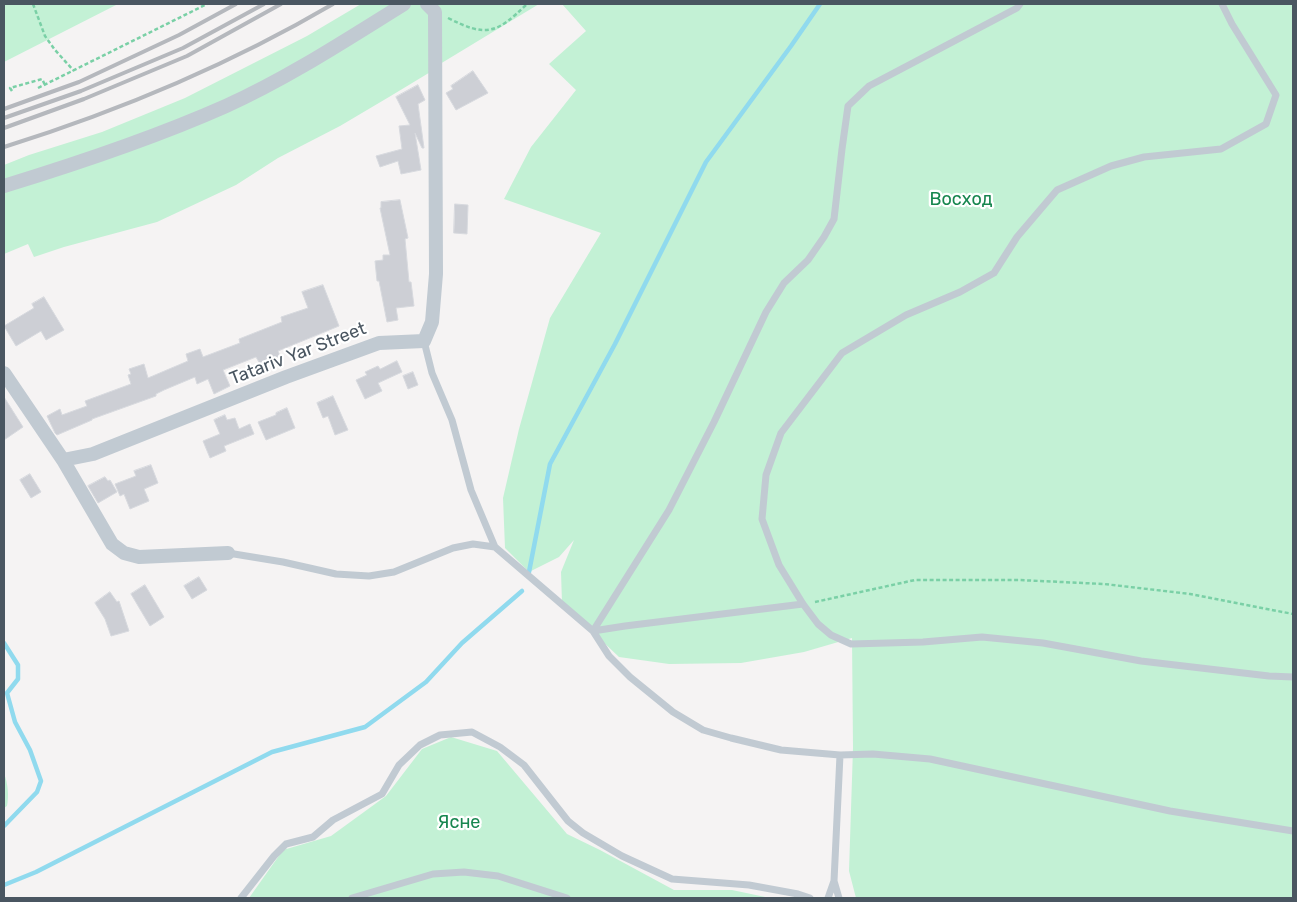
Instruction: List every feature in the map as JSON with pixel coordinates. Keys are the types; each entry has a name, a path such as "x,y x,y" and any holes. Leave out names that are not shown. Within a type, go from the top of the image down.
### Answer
{"street":[{"path":"4,186 130,145 226,106 320,56 404,4"},
{"path":"424,341 432,322 436,274 431,8"},
{"name":"Tatariv Yar Street","path":"63,460 93,454 286,377 379,343 424,341"},
{"path":"4,373 63,460 112,544 124,554 139,557 228,552"}],"lane":[{"path":"593,631 669,510 714,422 766,312 784,283 808,260 834,219 848,106 869,86 992,22 1017,8 1020,4"},
{"path":"1222,4 1232,24 1276,95 1266,124 1221,149 1144,157 1111,166 1057,190 1017,237 994,273 960,292 906,315 842,353 780,433 766,475 762,519 778,564 803,604 818,624 831,635 851,644 923,642 982,637 1043,643 1141,661 1269,676 1293,677"},
{"path":"424,341 432,373 452,420 471,490 495,547 593,631 609,656 630,677 673,712 703,730 780,750 840,755 873,754 930,759 1170,811 1293,832"},
{"path":"228,552 336,574 369,576 394,572 453,548 473,544 495,547"},
{"path":"593,631 803,604"},
{"path":"240,898 286,844 313,837 333,820 382,794 399,765 420,744 440,735 472,732 500,747 524,765 568,821 583,833 622,856 672,879 749,885 810,898"},
{"path":"828,898 834,881 840,755"},
{"path":"352,898 433,874 464,872 498,876 567,898"},
{"path":"834,881 839,898"}],"path":[{"path":"34,4 45,36 54,50 74,70"},
{"path":"38,88 207,4"},
{"path":"431,8 459,23 481,31 496,29 509,21 527,4"},
{"path":"12,92 10,88 42,79 44,86"},
{"path":"803,604 915,580 1020,580 1104,584 1181,593 1293,614"}],"green space":[{"path":"4,4 118,4 4,62"},
{"path":"361,4 539,4 340,126 278,158 236,185 157,222 34,257 28,244 4,254 4,165 102,132 185,98 307,36"},
{"name":"Восход","path":"562,4 1293,4 1293,898 856,898 849,871 853,748 852,638 804,652 741,663 669,664 619,657 562,603 561,572 574,540 559,557 529,572 505,548 503,498 519,429 550,318 601,233 504,199 531,147 576,90 549,64 586,31"},
{"name":"Ясне","path":"451,737 497,751 567,834 674,890 732,890 770,898 249,898 283,850 331,836 386,796 422,749"},
{"path":"4,773 8,794 7,806 4,808"}],"building":[{"path":"473,71 488,93 456,110 446,93 453,89 451,86"},
{"path":"418,85 425,100 418,104 424,148 422,148 415,133 421,170 401,174 398,161 380,167 376,156 402,149 399,126 410,125 396,97"},
{"path":"400,200 408,238 405,239 409,282 411,282 414,306 396,308 398,320 387,322 379,281 377,281 375,261 383,260 383,255 390,255 380,208 381,202"},
{"path":"455,204 468,205 467,234 454,233"},
{"path":"323,285 339,326 278,351 280,356 260,364 256,357 223,370 230,386 214,394 208,379 197,384 195,377 164,390 156,394 156,396 92,419 57,435 55,433 47,416 60,409 62,415 87,406 85,401 131,384 128,375 131,374 129,369 144,364 148,378 188,361 186,354 200,349 203,357 240,343 239,339 282,322 281,317 308,308 302,292"},
{"path":"44,297 64,330 46,340 41,331 16,346 4,326 34,308 32,304"},
{"path":"397,361 402,372 378,383 382,391 365,399 356,380 367,375 365,372 378,366 380,369"},
{"path":"413,372 418,385 408,389 403,376"},
{"path":"333,396 348,430 335,435 328,416 323,418 317,403"},
{"path":"4,397 23,427 4,440"},
{"path":"287,408 295,428 266,440 258,422 276,415 276,413"},
{"path":"225,415 227,420 235,418 239,429 250,424 254,434 224,446 226,451 210,458 203,441 220,434 214,420"},
{"path":"151,465 158,483 144,489 149,501 130,509 124,494 120,496 115,484 136,476 134,471"},
{"path":"30,474 41,492 31,498 20,480"},
{"path":"105,477 108,481 110,480 117,492 98,503 88,486"},
{"path":"199,577 207,590 192,599 184,586"},
{"path":"145,585 164,617 150,626 131,594"},
{"path":"110,592 117,602 119,601 129,631 111,636 105,619 95,603"}],"waterway":[{"path":"529,572 550,464 615,344 706,162 820,4"},
{"path":"4,885 36,872 272,752 365,727 426,682 462,643 522,591"},
{"path":"4,643 18,665 18,679 7,693 15,722 30,750 41,781 37,792 4,826"}],"railway":[{"path":"4,109 79,82 179,35 236,4"},
{"path":"4,118 81,91 183,48 264,4"},
{"path":"4,128 84,99 187,56 281,4"},
{"path":"4,147 89,118 173,85 254,47 333,4"}]}
